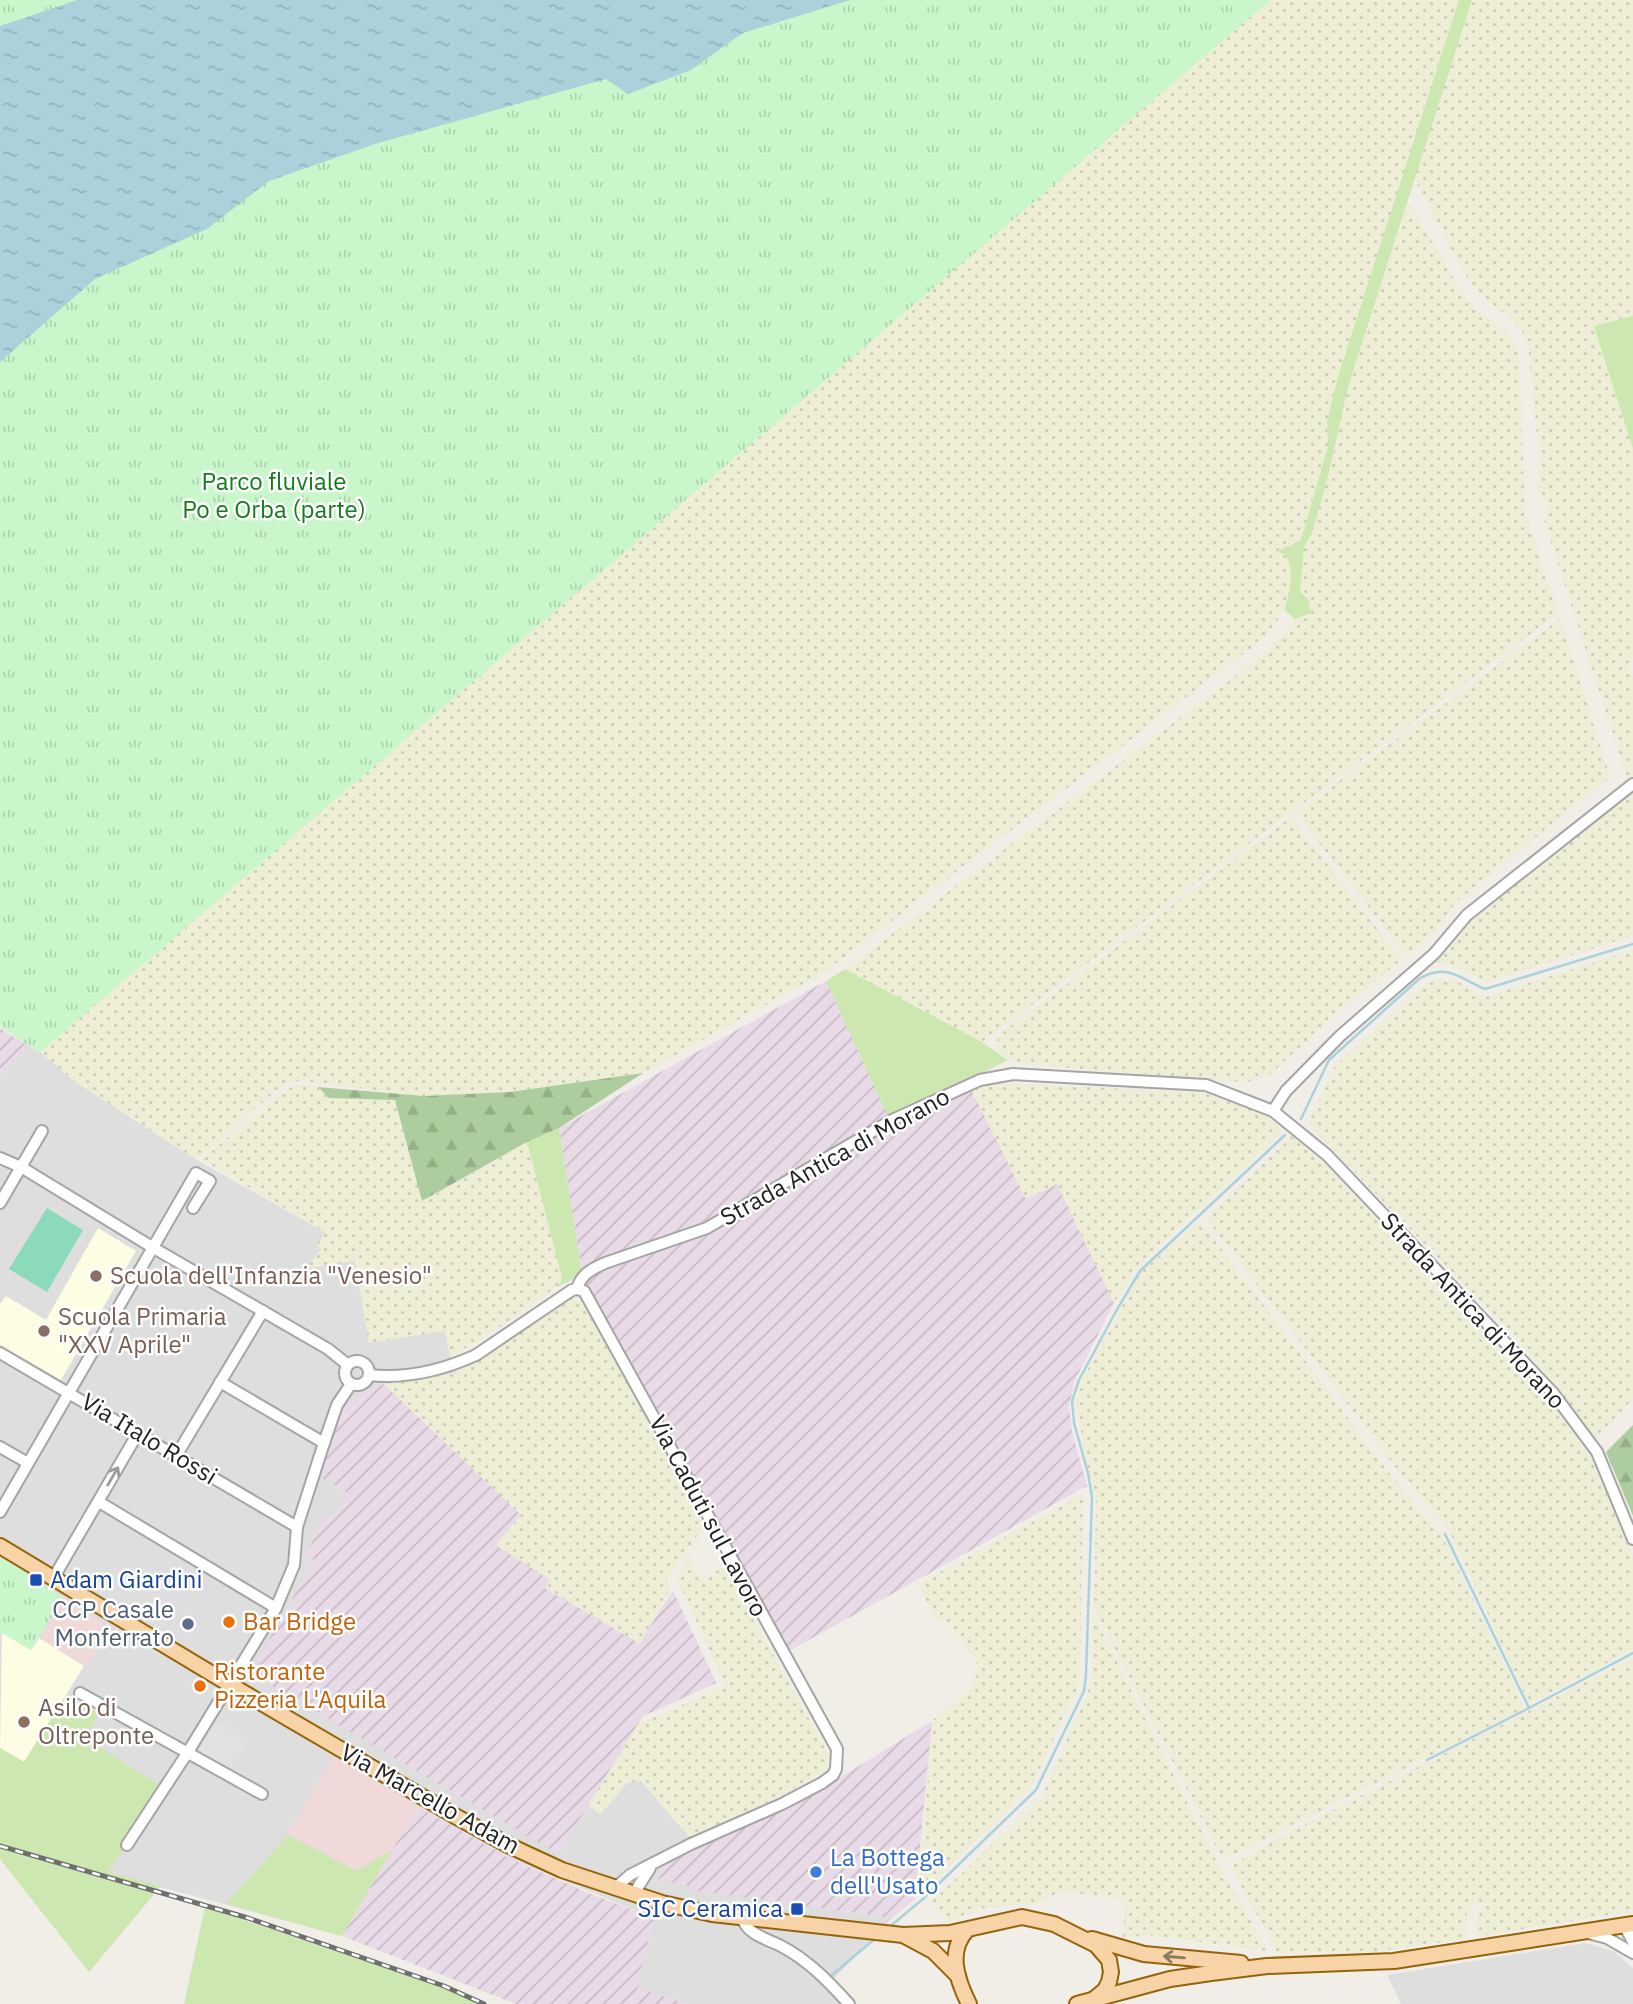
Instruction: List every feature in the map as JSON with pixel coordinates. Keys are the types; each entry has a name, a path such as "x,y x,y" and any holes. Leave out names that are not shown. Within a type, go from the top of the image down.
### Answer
{"main road":[{"name":"Via Marcello Adam","path":"0,1546 229,1684 508,1845 562,1871 634,1895 712,1914 899,1934 950,1933 1022,1917 1054,1924 1083,1937"},
{"path":"1077,2004 1170,1979 1267,1966 1381,1962 1629,1925"},
{"path":"967,1930 960,1937 954,1959 968,2003"},
{"name":"Via Marcello Adam","path":"899,1934 933,1951 959,1977"},
{"path":"1083,1937 1144,1954 1267,1966"},
{"path":"1083,1937 1104,1953 1110,1966 1109,1982 1105,1990 1093,2000"}],"street":[{"path":"1273,1111 1286,1091 1340,1036 1434,954 1467,915 1633,784"},
{"name":"Strada Antica di Morano","path":"577,1289 580,1280 590,1270 707,1228 892,1120 980,1080 1013,1074 1206,1085 1273,1111 1327,1155 1553,1393 1597,1452 1633,1539"},
{"path":"0,1203 42,1130"},
{"path":"0,1158 22,1167 152,1247 328,1349 348,1365"},
{"path":"1,1505 196,1172 210,1181 193,1208"},
{"path":"369,1375 386,1377 422,1372 461,1362 577,1289"},
{"name":"Via Caduti sul Lavoro","path":"577,1289 584,1291 590,1299 783,1655 837,1749 838,1757 838,1764 832,1775 822,1783 630,1875 614,1889"},
{"path":"176,1456 263,1311"},
{"name":"Via Italo Rossi","path":"0,1353 297,1527"},
{"path":"355,1361 363,1362 369,1375 362,1384 351,1384 345,1375 348,1365 355,1361"},
{"path":"220,1382 324,1443"},
{"path":"127,1845 188,1752 276,1608 294,1565 297,1527 324,1443 337,1405 351,1384"},
{"path":"54,1577 138,1433"},
{"path":"0,1447 28,1463"},
{"path":"99,1502 276,1608"},
{"path":"80,1693 262,1794"},
{"path":"634,1895 652,1865"},
{"path":"742,1917 742,1922 756,1935 783,1947 827,1980 849,2004"},
{"path":"1629,1925 1633,1942"},
{"path":"1582,1933 1607,1938 1633,1953"}],"shaded area":[{"path":"1268,0 1459,0 1327,421 1328,446 1301,541 1278,552 1289,559 1290,594 1275,626 1259,642 826,971 643,1073 510,1092 424,1096 301,1081 288,1082 197,1160 74,1081 38,1050"},
{"path":"1468,0 1633,0 1633,316 1595,327 1633,449 1633,658 1628,660 1633,677 1633,776 1628,780 1544,521 1547,503 1538,493 1539,456 1528,345 1523,333 1510,318 1481,295 1464,273 1416,182 1415,174"},
{"path":"1407,206 1412,208 1472,305 1507,332 1519,353 1525,511 1558,614 982,1042 845,969 1241,672 1282,636 1295,619 1311,613 1300,592 1304,547 1312,533 1328,476 1348,387"},
{"path":"1560,619 1610,777 1456,902 1432,934 1407,957 1296,813"},
{"path":"1633,791 1633,936 1487,982 1452,965 1434,961 1492,901"},
{"path":"1291,817 1401,960 1331,1018 1271,1074 1247,1082 1228,1081 1024,1064 1004,1056 996,1041 1004,1031"},
{"path":"1633,950 1633,1399 1595,1439 1520,1342 1308,1124 1334,1067 1426,983 1438,979 1461,983 1485,997"},
{"path":"826,981 890,1121 967,1081 1026,1199 1057,1184 1114,1303 1075,1380 1069,1406 1072,1432 1087,1486 789,1651 582,1275 559,1128"},
{"path":"0,1028 38,1050 74,1081 197,1160 325,1232 445,1331 457,1373 385,1383 550,1580 639,1644 673,1591 716,1683 643,1716 588,1806 601,1814 627,1783 641,1780 690,1838 692,1844 786,1811 932,1721 915,1899 892,1918 826,1987 842,2004 686,2004 635,1987 654,1918 507,1857 419,1806 342,1936 0,1844"},
{"path":"0,1028 31,1048 0,1075"},
{"path":"967,1081 1204,1093 1258,1111 1284,1130 1137,1267 1114,1303 1057,1184 1026,1199"},
{"path":"304,1084 318,1087 329,1098 395,1100 423,1201 527,1142 561,1273 562,1280 557,1287 481,1340 450,1356 445,1331 369,1343 355,1261 307,1268 321,1249 317,1245 325,1232 201,1159 291,1087"},
{"path":"1292,1136 1324,1164 1545,1396 1592,1460 1633,1556 1633,1649 1529,1704 1449,1530 1396,1468 1206,1218"},
{"path":"1200,1220 1390,1474 1443,1537 1522,1702 1521,1710 1223,1860 1094,1608 1096,1496 1086,1460 1076,1401 1081,1382 1141,1272"},
{"name":"Scuola Primaria \"XXV Aprile\"","path":"98,1228 136,1251 61,1380 0,1345 0,1304 6,1296 46,1320"},
{"path":"567,1298 574,1298 586,1306 704,1526 667,1578 670,1589 640,1644 545,1588 550,1580 496,1545 521,1515 384,1384 457,1373"},
{"path":"384,1384 521,1515 496,1546 550,1580 545,1587 639,1643 673,1591 716,1683 643,1716 558,1854 250,1673 314,1560 305,1555 327,1514 334,1518 347,1492 322,1478 337,1413 363,1391"},
{"path":"1083,1494 1080,1675 1077,1690 1031,1787 919,1896 932,1721 962,1697 973,1684 977,1674 977,1661 945,1620 935,1618 918,1584"},
{"path":"688,1557 702,1581 724,1566 829,1755 827,1766 822,1772 779,1797 690,1838 641,1781 627,1783 601,1814 588,1806 638,1724 726,1686 677,1580"},
{"path":"63,1597 111,1627 87,1667 39,1638"},
{"path":"1092,1612 1220,1868 1268,1951 1148,1935 1123,1937 1125,1900 1060,1891 1038,1904 984,1908 948,1923 930,1903 1041,1799 1088,1691 1091,1676"},
{"name":"Asilo di Oltreponte","path":"2,1633 31,1650 39,1638 84,1666 24,1762 0,1748"},
{"path":"1633,1658 1633,1911 1476,1937 1475,1922 1483,1907 1475,1900 1467,1912 1464,1939 1373,1952 1278,1953 1230,1866 1286,1834"},
{"path":"214,1721 248,1740 231,1769 198,1750"},
{"path":"932,1721 915,1899 892,1918 692,1890 686,1885 658,1881 664,1862 691,1844 786,1811"},
{"path":"334,1756 418,1806 392,1850 356,1871 287,1834"},
{"path":"418,1806 507,1857 654,1918 636,1987 686,2004 516,2004 342,1936"},
{"path":"1585,1943 1613,1951 1633,1968 1633,2004 1401,2004 1387,1975"}],"green space":[{"name":"Parco fluviale Po e Orba (parte)","path":"0,0 1270,0 39,1053 0,1026"},
{"path":"1459,0 1472,0 1348,387 1328,476 1312,533 1304,547 1300,592 1308,599 1311,613 1295,619 1284,610 1290,589 1290,566 1285,554 1277,552 1301,540 1328,446 1327,421 1338,377"},
{"path":"1633,316 1633,449 1594,326"},
{"path":"845,969 982,1042 1008,1060 890,1121 826,981"},
{"path":"643,1073 559,1128 527,1142 422,1201 395,1100 329,1098 318,1087 424,1096 510,1092"},
{"path":"559,1128 582,1275 557,1287 562,1280 561,1273 527,1142"},
{"path":"47,1208 83,1230 47,1292 9,1269"},
{"path":"1633,1425 1633,1516 1606,1452"},
{"path":"0,1558 36,1576 33,1582 63,1597 31,1650 2,1633 0,1635"},
{"path":"65,1697 99,1713 85,1738 165,1789 108,1872 161,1886 89,1972 0,1859 0,1748 24,1762"},
{"path":"288,1835 356,1871 392,1850 342,1936 226,1904"},
{"path":"205,1907 443,1986 479,2004 184,2004"}],"water":[{"path":"77,0 850,0 743,33 691,70 628,94 606,79 375,144 269,181 207,229 95,279 0,362 0,26"}],"waterway":[{"path":"1301,1119 1329,1060 1419,979 1429,974 1446,972 1485,989 1633,944"},
{"path":"887,1929 924,1898 1036,1790 1084,1691 1092,1497 1074,1423 1072,1401 1079,1380 1140,1271 1285,1135"},
{"path":"1445,1534 1529,1708 1633,1653"},
{"path":"1427,1760 1529,1708"},
{"path":"832,1975 877,1937"}],"railway":[{"path":"0,1846 248,1918 444,1986 484,2004"}],"place":[{"name":"Scuola dell'Infanzia \"Venesio\"","path":"96,1276"},
{"name":"Scuola Primaria \"XXV Aprile\"","path":"44,1331"},
{"name":"Adam Giardini","path":"36,1580"},
{"name":"Bar Bridge","path":"229,1622"},
{"name":"CCP Casale Monferrato","path":"188,1624"},
{"name":"Ristorante Pizzeria L'Aquila","path":"200,1686"},
{"name":"Asilo di Oltreponte","path":"24,1722"},
{"name":"La Bottega dell'Usato","path":"816,1872"},
{"name":"SIC Ceramica","path":"797,1909"}]}
